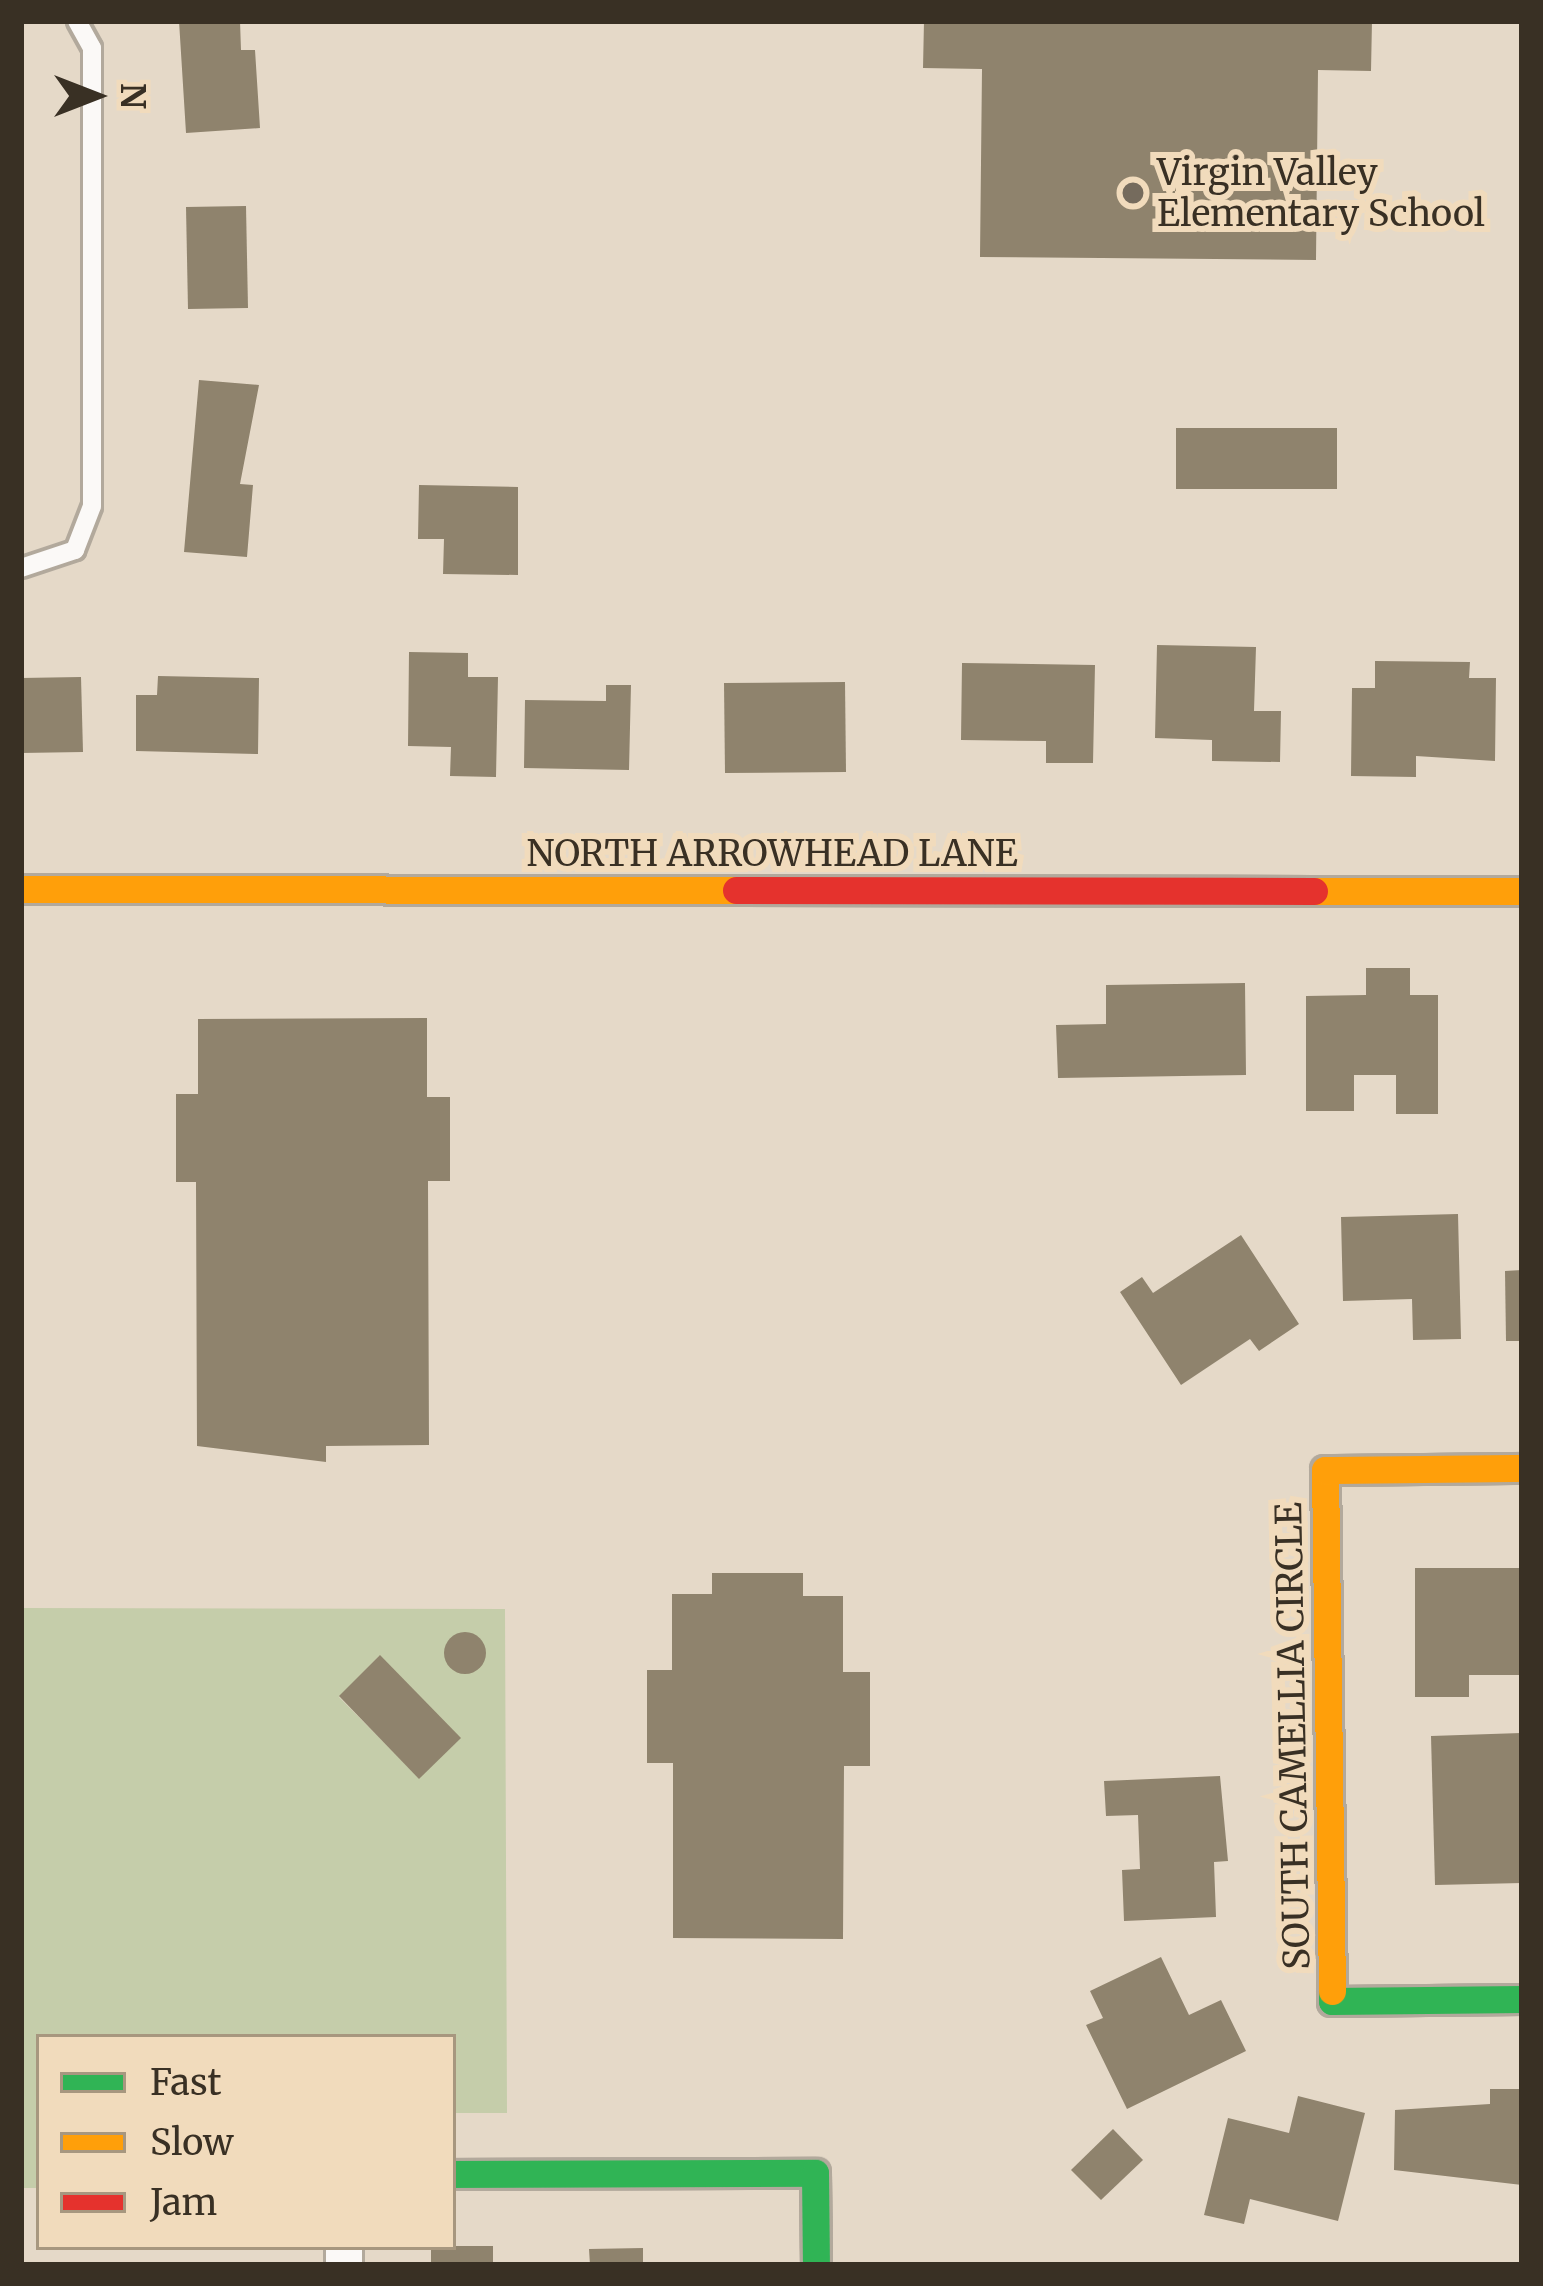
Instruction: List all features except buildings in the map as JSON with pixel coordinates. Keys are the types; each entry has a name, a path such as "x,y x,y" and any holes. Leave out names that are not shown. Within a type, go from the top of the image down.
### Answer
{"street":[{"name":"NORTH ARROWHEAD LANE","path":"21,889 1522,891"},
{"name":"SOUTH CAMELLIA CIRCLE","path":"1522,1468 1325,1470 1332,2001 1522,1999"},
{"path":"456,2174 815,2173 816,2265"}],"lane":[{"path":"21,568 75,550 92,506 92,47 77,21"}],"green space":[{"path":"21,1608 505,1609 507,2113 456,2113 456,2034 36,2034 36,2188 21,2188","holes":["379,1656 419,1778 339,1697"]}],"traffic: fast":[{"path":"1332,1991 1332,2001 1522,1999"},
{"path":"456,2174 815,2173 816,2265"}],"traffic: slow":[{"path":"21,889 736,890"},
{"path":"1314,891 1522,891"},
{"path":"1332,1991 1325,1470 1522,1468"}],"traffic: jam":[{"path":"736,890 1314,891"}],"place":[{"name":"Virgin Valley Elementary School","path":"1133,193"}]}
